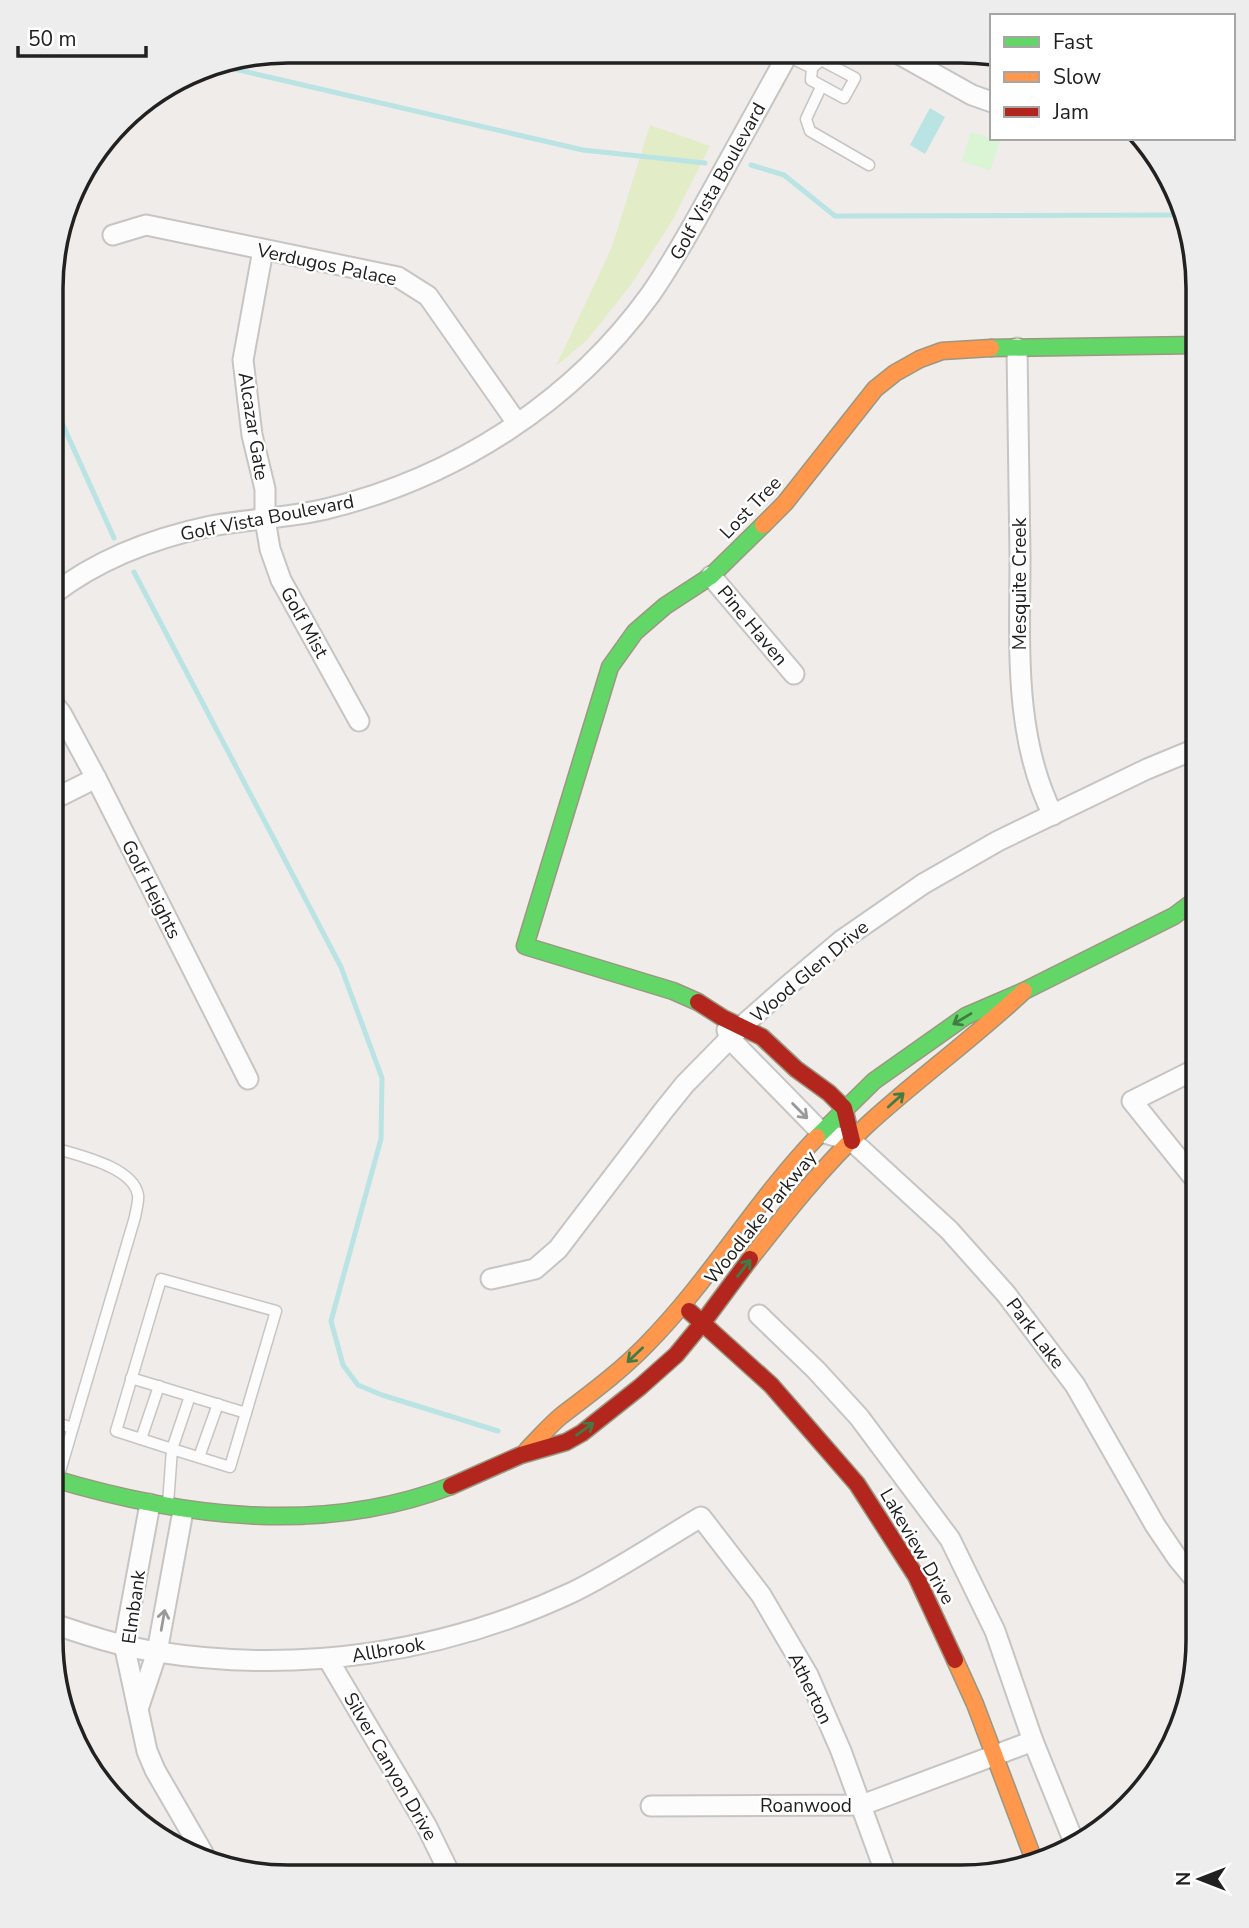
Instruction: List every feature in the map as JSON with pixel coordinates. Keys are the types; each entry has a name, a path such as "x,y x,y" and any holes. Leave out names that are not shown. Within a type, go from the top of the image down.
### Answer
{"street":[{"name":"Golf Vista Boulevard","path":"63,588 98,565 173,535 354,502 426,475 491,442 546,403 588,367 649,296 678,253 783,63"},
{"path":"917,63 990,101"},
{"name":"Verdugos Palace","path":"113,235 146,225 398,277 428,296 517,423"},
{"name":"Alcazar Gate","path":"263,250 243,360 252,435 265,489 265,519"},
{"name":"Lost Tree","path":"723,1018 697,1001 673,991 525,946 610,667 627,641 650,618 711,576 785,503 875,389 919,359 942,351 966,348 1186,345"},
{"name":"Mesquite Creek","path":"1017,348 1022,698 1032,762 1042,795 1052,815"},
{"name":"Golf Mist","path":"265,519 281,580 359,721"},
{"name":"Pine Haven","path":"711,576 794,674"},
{"name":"Golf Heights","path":"63,717 248,1079"},
{"name":"Wood Glen Drive","path":"491,1279 535,1269 558,1249 664,1110 736,1033 842,940 923,884 987,847 1147,769 1186,753"},
{"path":"63,794 96,778"},
{"name":"Woodlake Parkway","path":"522,1454 559,1418 604,1384 647,1344 682,1305 787,1168 844,1108 874,1081 966,1016 1024,991 1174,916 1186,907"},
{"name":"Woodlake Parkway","path":"1174,916 1186,912"},
{"name":"Woodlake Parkway","path":"63,1481 167,1508 260,1519 305,1518 394,1503 435,1492 477,1476 522,1454 572,1439 666,1364 704,1322 793,1208 852,1141 916,1082 974,1038 1024,991"},
{"path":"723,1018 779,1089 821,1132"},
{"path":"736,1033 762,1037 796,1069 829,1093 844,1108 852,1141"},
{"path":"779,1089 796,1069"},
{"path":"1186,1074 1132,1101 1186,1168"},
{"name":"Park Lake","path":"821,1132 852,1141 949,1230 1006,1294 1075,1385 1155,1525 1186,1569"},
{"name":"Lakeview Drive","path":"682,1305 771,1385 857,1484 916,1576 958,1663 1031,1854"},
{"path":"759,1315 816,1370 859,1417 950,1539 995,1631 1033,1741 1072,1836"},
{"name":"Elmbank","path":"167,1508 124,1644 144,1741 155,1770 199,1847"},
{"name":"Elmbank","path":"138,1710 157,1652 167,1508"},
{"name":"Allbrook","path":"63,1626 157,1652 231,1661 328,1658 410,1647 456,1636 575,1591 701,1517"},
{"name":"Atherton","path":"701,1517 761,1595 808,1675 842,1751 883,1865"},
{"name":"Silver Canyon Drive","path":"328,1658 426,1825 446,1865"},
{"name":"Roanwood","path":"651,1806 862,1805 1033,1741"}],"lane":[{"path":"803,63 812,68"},
{"path":"818,63 812,68 810,80 844,99 855,78 827,63"},
{"path":"821,87 806,119 810,131 869,165"},
{"path":"63,1151 111,1167 131,1179 139,1196 135,1217 63,1454"},
{"path":"161,1279 275,1311 246,1413 230,1466 116,1431 161,1279"},
{"path":"131,1378 246,1413"},
{"path":"141,1439 159,1386"},
{"path":"167,1508 172,1449 190,1396"},
{"path":"199,1457 218,1404"},
{"path":"63,1425 72,1428"}],"green space":[{"path":"650,125 710,146 672,221 630,286 587,340 556,366 612,247"},
{"path":"971,132 1000,141 990,171 962,161"}],"water":[{"path":"930,108 945,117 925,154 910,145"}],"waterway":[{"path":"235,69 583,150 705,163"},
{"path":"751,165 784,175 835,216 1174,215"},
{"path":"63,425 114,538"},
{"path":"134,572 341,967 382,1078 381,1139 331,1321 343,1365 358,1385 498,1431"}],"traffic: fast":[{"path":"991,348 1186,345"},
{"path":"698,1002 673,991 525,946 610,667 635,632 665,606 711,576 763,525"},
{"path":"817,1137 874,1081 966,1016 1024,991 1174,916 1186,907"},
{"path":"63,1481 150,1503 200,1511 302,1516 402,1502 451,1486"}],"traffic: slow":[{"path":"763,525 785,503 875,389 895,373 942,351 991,348"},
{"path":"750,1259 805,1190 850,1141 1024,991"},
{"path":"527,1450 561,1416 647,1344 691,1294 773,1188 817,1137"},
{"path":"955,1660 975,1704 1031,1854"}],"traffic: jam":[{"path":"698,1002 762,1037 796,1069 829,1093 844,1108 852,1141"},
{"path":"451,1486 521,1455 566,1442 582,1433 676,1355 750,1259"},
{"path":"689,1311 771,1385 857,1484 916,1576 955,1660"}]}
